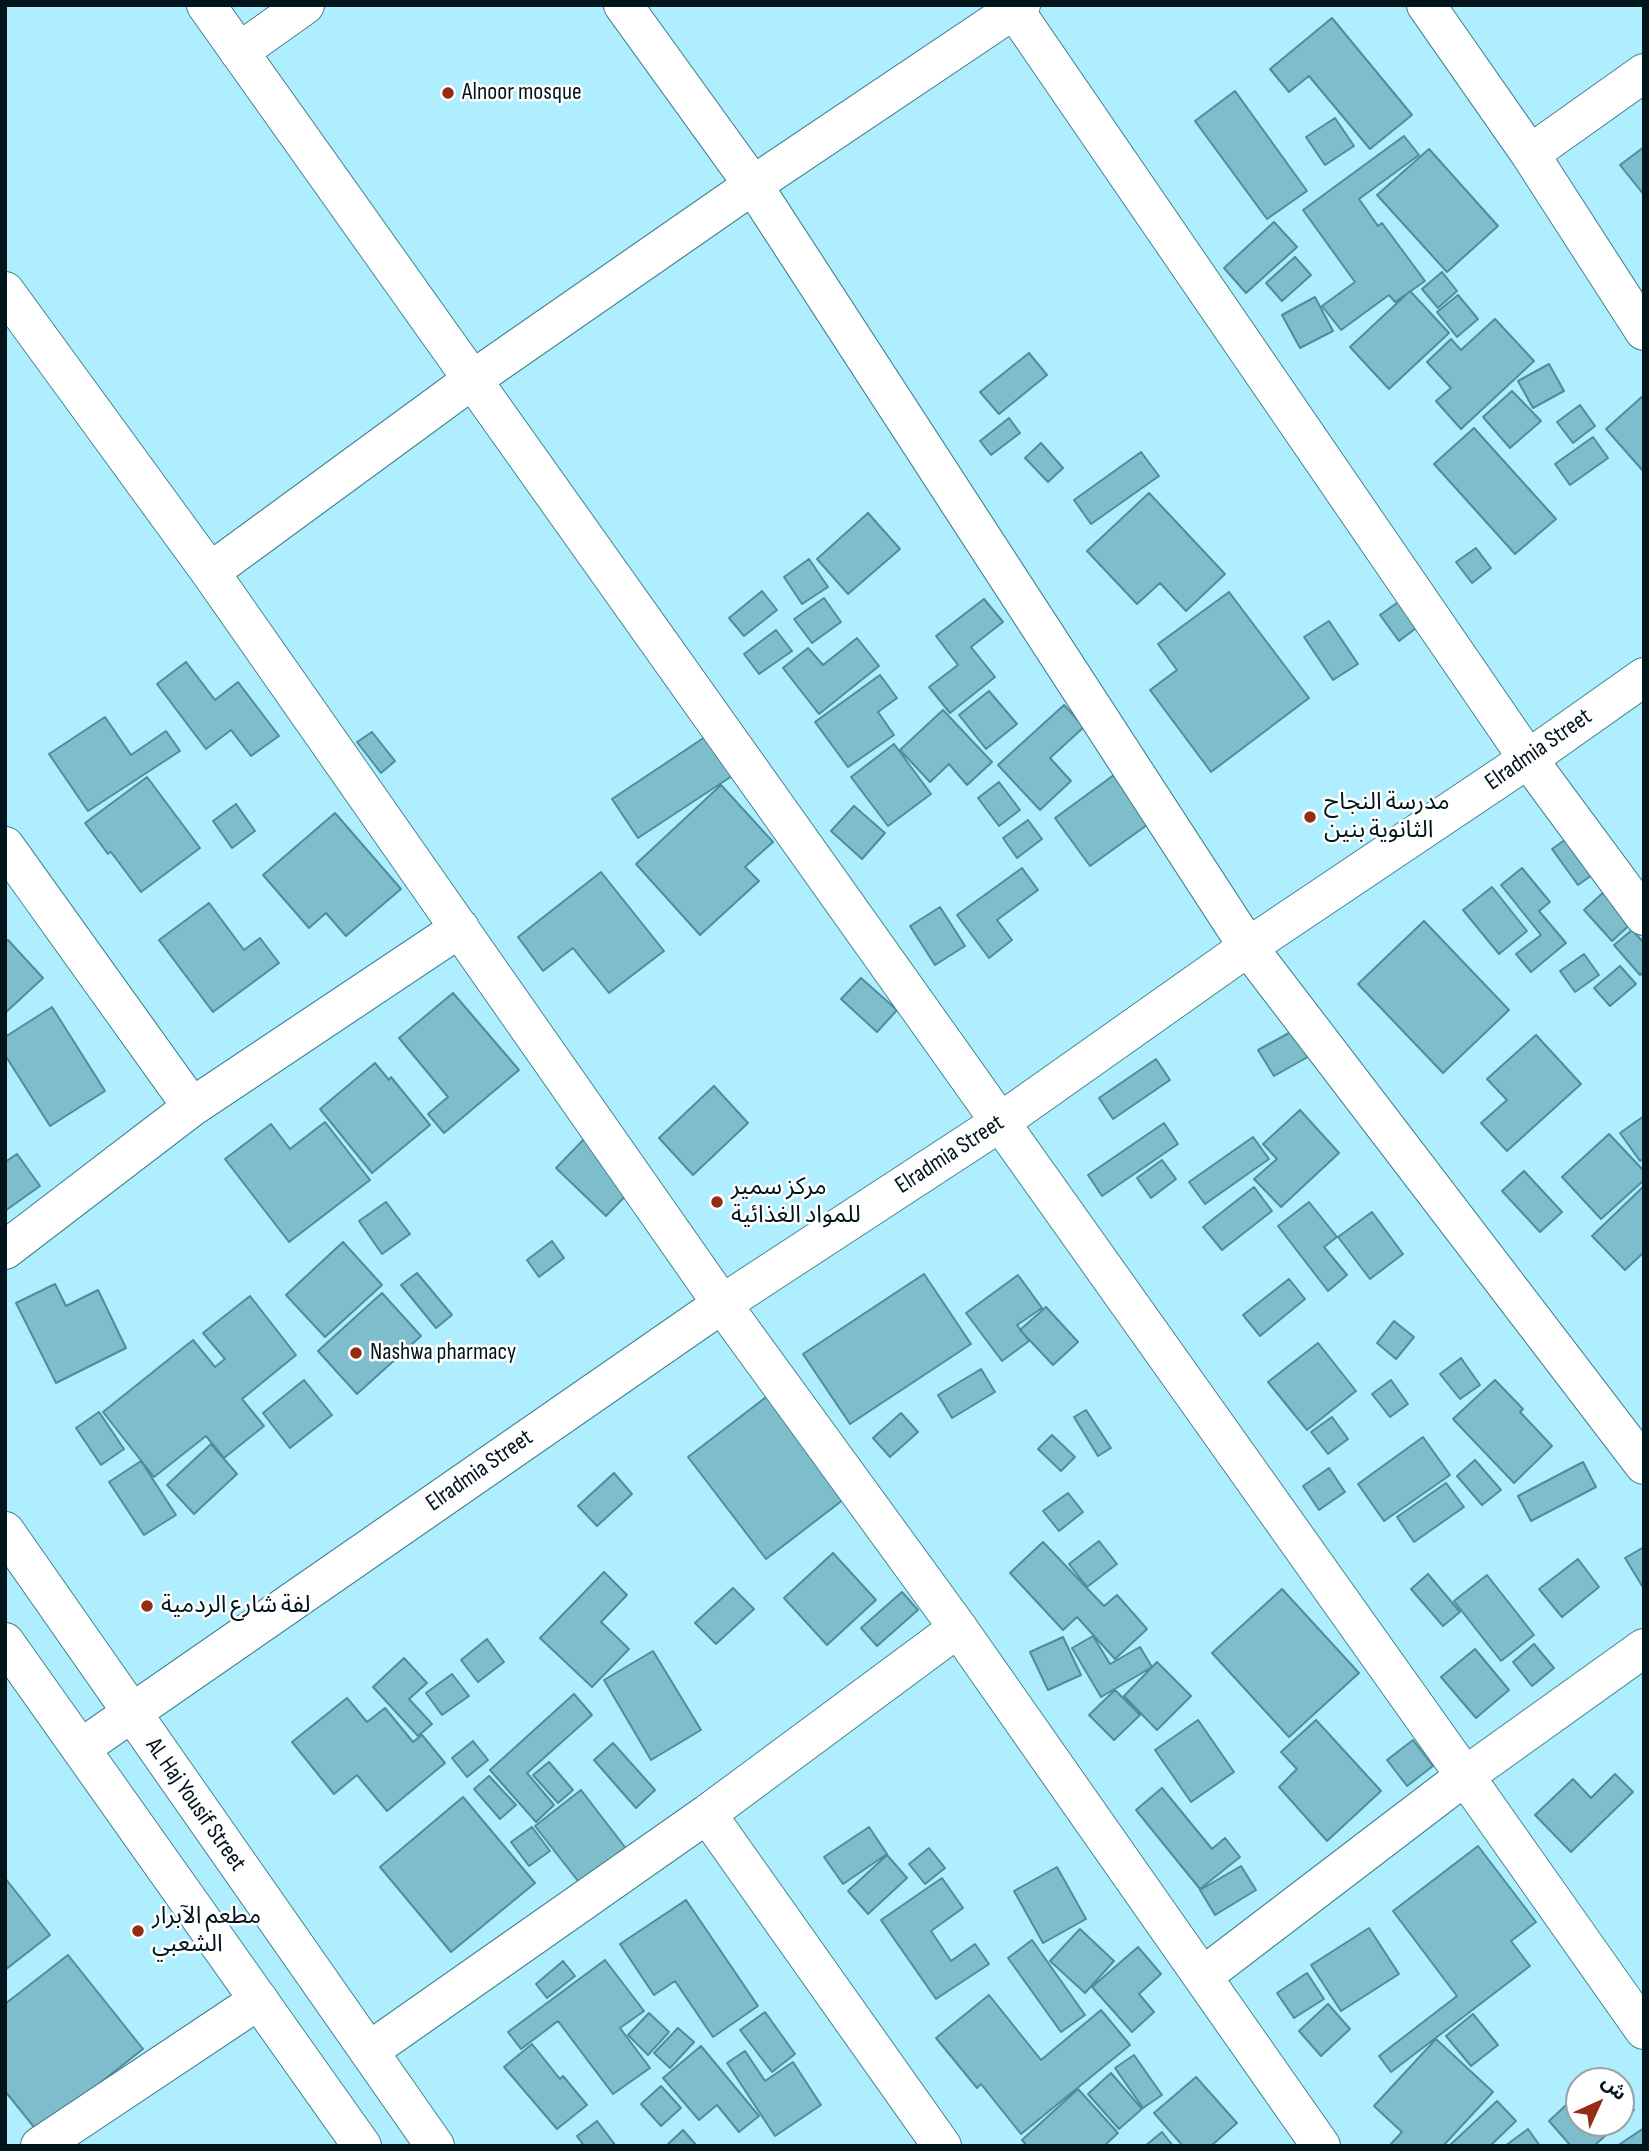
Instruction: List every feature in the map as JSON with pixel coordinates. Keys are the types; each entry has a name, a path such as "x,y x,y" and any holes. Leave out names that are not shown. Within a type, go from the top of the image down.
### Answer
{"street":[{"path":"206,5 1644,2030"},
{"path":"239,52 304,5"},
{"path":"623,5 753,185 1248,947 1644,1465"},
{"path":"1426,5 1530,154 1644,331"},
{"path":"210,572 472,380 1015,7 1528,759 1644,916"},
{"path":"1530,154 1644,73"},
{"path":"10,310 210,572 722,1304 958,1628 1321,2146"},
{"name":"Elradmia Street","path":"81,1748 722,1304 999,1123 1248,947 1528,759 1644,677"},
{"path":"5,846 192,1107"},
{"path":"5,1250 192,1107 460,928"},
{"name":"AL Haj Yousif Street","path":"5,1531 435,2146"},
{"path":"369,2051 707,1814 958,1628"},
{"path":"5,1642 362,2146"},
{"path":"1203,1976 1465,1776 1644,1648"},
{"path":"707,1814 942,2146"},
{"path":"40,2146 259,2000"}],"building":[{"path":"1332,18 1412,115 1370,149 1309,76 1289,92 1270,69"},
{"path":"1235,91 1307,191 1267,219 1195,121"},
{"path":"1335,118 1354,146 1325,165 1306,137"},
{"path":"1404,136 1419,155 1359,199 1378,226 1382,223 1425,281 1395,302 1389,295 1341,330 1322,306 1355,282 1303,210"},
{"path":"1644,147 1644,195 1620,165"},
{"path":"1429,149 1498,226 1447,272 1377,195"},
{"path":"1274,222 1297,247 1246,293 1224,268"},
{"path":"1295,257 1311,275 1282,301 1266,283"},
{"path":"1442,272 1457,291 1438,308 1422,289"},
{"path":"1410,291 1449,333 1389,389 1350,347"},
{"path":"1458,295 1478,319 1457,337 1437,312"},
{"path":"1315,297 1333,331 1300,348 1282,315"},
{"path":"1495,319 1534,361 1461,429 1436,401 1451,388 1427,362 1451,339 1461,350"},
{"path":"1029,353 1047,375 999,414 980,392"},
{"path":"1549,364 1564,391 1533,408 1518,381"},
{"path":"1512,391 1541,421 1510,448 1483,417"},
{"path":"1644,395 1644,472 1606,429"},
{"path":"1580,405 1595,426 1573,443 1557,422"},
{"path":"1009,418 1020,433 991,455 980,441"},
{"path":"1474,428 1556,519 1515,554 1434,464"},
{"path":"1593,437 1608,458 1570,485 1555,464"},
{"path":"1041,443 1063,468 1048,482 1025,458"},
{"path":"1141,452 1159,476 1091,524 1074,500"},
{"path":"1149,493 1225,574 1186,611 1160,583 1137,604 1087,551"},
{"path":"868,513 900,549 848,594 817,559"},
{"path":"1476,548 1491,568 1472,583 1456,562"},
{"path":"809,559 828,587 802,604 784,577"},
{"path":"762,591 777,610 744,636 729,618"},
{"path":"1229,592 1309,698 1211,772 1150,690 1177,670 1158,644"},
{"path":"824,598 841,622 812,643 794,619"},
{"path":"984,599 1003,622 971,647 995,677 950,713 929,687 958,665 936,636"},
{"path":"1401,600 1419,626 1399,641 1380,615"},
{"path":"1329,621 1358,664 1333,680 1304,637"},
{"path":"776,630 792,651 759,674 744,654"},
{"path":"857,638 879,666 819,714 783,668 808,648 823,665"},
{"path":"186,662 215,700 238,682 279,736 251,756 231,730 206,749 157,684"},
{"path":"880,675 897,698 878,712 894,735 848,767 815,722"},
{"path":"989,691 1017,724 986,749 959,715"},
{"path":"1064,705 1084,727 1050,758 1071,781 1040,810 998,765"},
{"path":"943,710 992,762 967,785 949,764 930,782 900,750"},
{"path":"105,717 131,755 166,731 180,751 88,811 49,754"},
{"path":"372,732 395,761 381,773 357,742"},
{"path":"705,737 732,776 638,838 612,799"},
{"path":"894,744 931,794 888,826 851,777"},
{"path":"1118,772 1154,820 1090,866 1055,818"},
{"path":"147,777 200,848 141,892 85,823"},
{"path":"999,782 1020,810 999,826 978,798"},
{"path":"721,785 773,842 745,867 759,881 700,935 636,864"},
{"path":"236,804 255,831 232,848 213,821"},
{"path":"854,806 885,833 862,859 831,831"},
{"path":"335,813 401,889 346,936 326,913 309,928 263,875"},
{"path":"1028,820 1042,839 1017,858 1003,838"},
{"path":"1569,837 1595,873 1578,885 1552,849"},
{"path":"1022,868 1038,890 997,920 1012,940 989,958 957,915"},
{"path":"1522,868 1550,902 1539,911 1566,943 1531,972 1516,954 1541,935 1501,885"},
{"path":"601,872 664,951 609,993 573,948 543,971 518,937"},
{"path":"1492,887 1527,931 1499,954 1463,910"},
{"path":"1606,890 1634,921 1612,941 1584,910"},
{"path":"209,903 244,950 260,938 279,963 213,1012 159,940"},
{"path":"940,907 965,946 935,965 910,926"},
{"path":"1424,921 1509,1010 1443,1073 1358,984"},
{"path":"1632,930 1644,943 1644,972 1640,975 1614,945"},
{"path":"8,940 43,978 5,1013 5,942"},
{"path":"1584,954 1599,975 1575,992 1560,971"},
{"path":"1620,966 1636,984 1610,1006 1594,988"},
{"path":"861,978 897,1010 877,1032 841,999"},
{"path":"453,993 519,1070 444,1133 428,1114 448,1097 399,1038"},
{"path":"52,1007 105,1091 50,1126 5,1055 5,1037"},
{"path":"1298,1028 1313,1054 1274,1076 1258,1050"},
{"path":"1536,1035 1581,1084 1507,1151 1481,1123 1507,1100 1487,1079"},
{"path":"1156,1059 1170,1080 1113,1119 1099,1098"},
{"path":"375,1063 389,1080 391,1077 430,1125 372,1173 320,1109"},
{"path":"714,1086 748,1123 693,1175 659,1138"},
{"path":"1300,1110 1339,1153 1281,1207 1254,1179 1277,1159 1263,1144"},
{"path":"1644,1116 1644,1158 1640,1161 1620,1133"},
{"path":"325,1122 370,1180 289,1242 225,1159 271,1124 290,1149"},
{"path":"1164,1123 1178,1144 1102,1196 1088,1175"},
{"path":"1609,1134 1644,1171 1644,1180 1601,1219 1562,1177"},
{"path":"586,1137 636,1185 606,1216 556,1168"},
{"path":"1253,1137 1269,1159 1205,1204 1189,1182"},
{"path":"17,1154 40,1186 5,1211 5,1162"},
{"path":"1162,1160 1176,1179 1151,1198 1137,1178"},
{"path":"1524,1171 1562,1212 1540,1232 1502,1191"},
{"path":"1644,1186 1644,1252 1625,1270 1592,1236"},
{"path":"1254,1187 1272,1211 1222,1250 1203,1227"},
{"path":"386,1202 410,1234 382,1254 359,1221"},
{"path":"1309,1202 1337,1237 1324,1247 1347,1275 1328,1291 1278,1226"},
{"path":"1372,1212 1403,1254 1370,1279 1338,1237"},
{"path":"552,1241 564,1258 539,1277 527,1260"},
{"path":"343,1242 382,1285 325,1337 286,1295"},
{"path":"417,1273 452,1315 436,1328 401,1285"},
{"path":"924,1274 971,1344 850,1424 803,1354"},
{"path":"1018,1275 1042,1308 1017,1325 1029,1341 1002,1361 966,1313"},
{"path":"1289,1279 1305,1299 1260,1336 1243,1315"},
{"path":"55,1284 66,1306 98,1290 126,1348 56,1383 16,1303"},
{"path":"382,1293 421,1336 357,1394 318,1351"},
{"path":"250,1296 296,1355 242,1399 264,1426 224,1458 206,1436 154,1477 103,1412 193,1340 215,1367 225,1359 203,1333"},
{"path":"1046,1307 1078,1342 1053,1365 1020,1330"},
{"path":"1394,1321 1414,1337 1396,1359 1377,1343"},
{"path":"1318,1343 1356,1391 1307,1430 1268,1382"},
{"path":"1461,1358 1480,1385 1460,1399 1440,1374"},
{"path":"981,1369 995,1392 952,1418 938,1395"},
{"path":"304,1380 332,1415 290,1448 263,1413"},
{"path":"1391,1380 1408,1404 1390,1417 1372,1394"},
{"path":"1495,1380 1523,1409 1520,1412 1552,1446 1514,1483 1453,1419"},
{"path":"774,1391 852,1493 766,1559 688,1457"},
{"path":"1086,1410 1111,1448 1098,1456 1074,1417"},
{"path":"99,1412 124,1449 101,1465 76,1428"},
{"path":"901,1413 918,1432 890,1457 873,1438"},
{"path":"1332,1417 1348,1439 1328,1454 1311,1432"},
{"path":"1052,1435 1075,1457 1061,1471 1038,1449"},
{"path":"1423,1437 1450,1475 1384,1521 1358,1484"},
{"path":"211,1444 237,1474 194,1514 167,1485"},
{"path":"1475,1460 1501,1490 1482,1505 1457,1476"},
{"path":"141,1461 176,1515 144,1535 109,1482"},
{"path":"1583,1462 1596,1487 1531,1521 1518,1496"},
{"path":"1329,1468 1345,1492 1319,1510 1303,1486"},
{"path":"614,1473 632,1494 597,1526 578,1506"},
{"path":"1446,1483 1464,1507 1414,1542 1397,1517"},
{"path":"1068,1493 1083,1512 1059,1531 1043,1511"},
{"path":"1099,1541 1117,1564 1087,1587 1069,1564"},
{"path":"1043,1542 1104,1606 1117,1595 1147,1629 1115,1659 1077,1617 1063,1630 1010,1573"},
{"path":"1644,1547 1644,1589 1625,1558"},
{"path":"833,1553 876,1600 827,1645 784,1598"},
{"path":"1578,1559 1599,1587 1562,1617 1539,1589"},
{"path":"604,1572 627,1595 601,1622 629,1649 592,1687 540,1638"},
{"path":"1428,1574 1460,1612 1443,1626 1411,1589"},
{"path":"1487,1575 1534,1635 1501,1661 1454,1601"},
{"path":"733,1588 754,1609 716,1644 695,1623"},
{"path":"1282,1589 1359,1673 1289,1737 1212,1653"},
{"path":"902,1592 918,1610 877,1646 861,1628"},
{"path":"1093,1636 1110,1664 1140,1647 1152,1667 1101,1697 1072,1648"},
{"path":"1063,1637 1081,1675 1048,1690 1030,1652"},
{"path":"487,1639 504,1662 478,1682 461,1660"},
{"path":"1534,1644 1554,1668 1532,1686 1513,1662"},
{"path":"1475,1649 1509,1690 1476,1718 1441,1677"},
{"path":"653,1651 701,1730 651,1760 604,1680"},
{"path":"404,1658 427,1683 409,1699 432,1724 418,1736 373,1687"},
{"path":"1157,1662 1191,1696 1157,1730 1124,1696"},
{"path":"452,1674 469,1696 442,1715 426,1693"},
{"path":"1115,1690 1140,1715 1114,1740 1089,1715"},
{"path":"574,1694 592,1715 527,1773 554,1805 536,1822 490,1770"},
{"path":"347,1698 367,1722 385,1708 413,1742 422,1735 445,1763 387,1811 357,1775 334,1794 292,1742"},
{"path":"1198,1720 1234,1772 1191,1802 1155,1750"},
{"path":"1316,1720 1381,1791 1327,1841 1279,1787 1297,1769 1281,1752"},
{"path":"1413,1740 1433,1766 1407,1786 1387,1760"},
{"path":"473,1741 488,1760 467,1777 452,1758"},
{"path":"613,1743 655,1790 636,1808 594,1760"},
{"path":"549,1762 573,1790 558,1803 533,1775"},
{"path":"1615,1774 1633,1792 1571,1852 1535,1815 1573,1779 1591,1798"},
{"path":"489,1776 516,1805 500,1819 474,1789"},
{"path":"1162,1788 1212,1849 1225,1838 1240,1857 1200,1889 1136,1810"},
{"path":"581,1790 631,1855 585,1890 535,1826"},
{"path":"463,1797 535,1883 451,1952 380,1867"},
{"path":"532,1827 550,1851 529,1866 511,1842"},
{"path":"869,1827 887,1854 843,1884 824,1857"},
{"path":"1478,1846 1536,1922 1511,1941 1530,1966 1391,2072 1379,2056 1457,1996 1393,1911"},
{"path":"929,1848 945,1868 925,1884 909,1864"},
{"path":"887,1855 907,1878 868,1914 848,1891"},
{"path":"1241,1866 1256,1890 1215,1915 1200,1890"},
{"path":"1057,1867 1086,1919 1043,1943 1014,1891"},
{"path":"5,1878 50,1935 5,1970"},
{"path":"942,1878 963,1908 931,1931 951,1961 975,1944 989,1964 936,1999 881,1920"},
{"path":"686,1900 758,2006 713,2037 675,1981 654,1995 620,1944"},
{"path":"1369,1928 1399,1974 1341,2011 1311,1965"},
{"path":"1080,1929 1114,1961 1085,1993 1050,1961"},
{"path":"1032,1940 1085,2015 1061,2032 1008,1958"},
{"path":"1138,1947 1161,1974 1139,1994 1154,2012 1132,2032 1092,1987"},
{"path":"68,1955 143,2049 38,2132 5,2091 5,2004"},
{"path":"605,1960 644,2011 620,2028 650,2068 613,2094 558,2021 521,2049 508,2032"},
{"path":"563,1961 575,1976 547,1998 536,1984"},
{"path":"1307,1973 1324,1999 1294,2018 1277,1993"},
{"path":"989,1995 1041,2060 1101,2010 1130,2045 1021,2134 981,2084 977,2088 936,2038"},
{"path":"1328,2004 1350,2029 1321,2056 1299,2031"},
{"path":"765,2012 795,2054 772,2072 740,2030"},
{"path":"649,2013 669,2032 648,2055 628,2035"},
{"path":"1473,2014 1498,2045 1471,2066 1446,2036"},
{"path":"678,2028 694,2042 670,2068 654,2053"},
{"path":"1436,2039 1493,2092 1443,2146 1389,2146 1402,2132 1374,2106"},
{"path":"532,2044 560,2079 563,2076 587,2105 557,2129 504,2067"},
{"path":"701,2046 759,2116 739,2132 717,2105 699,2120 663,2078"},
{"path":"745,2051 765,2081 793,2062 821,2105 775,2136 727,2063"},
{"path":"1134,2055 1162,2095 1143,2108 1115,2068"},
{"path":"1111,2073 1142,2109 1119,2129 1088,2094"},
{"path":"1196,2077 1237,2123 1211,2146 1183,2146 1154,2113"},
{"path":"661,2086 681,2108 661,2126 641,2104"},
{"path":"1078,2089 1118,2133 1104,2146 1027,2146 1022,2140"},
{"path":"1497,2101 1516,2121 1490,2146 1449,2146"},
{"path":"1565,2106 1565,2137 1604,2137 1594,2146 1571,2146 1549,2121"},
{"path":"597,2121 616,2146 584,2146 577,2136"},
{"path":"1644,2128 1644,2146 1617,2146 1635,2137 1635,2134"},
{"path":"1528,2129 1540,2146 1505,2146"},
{"path":"683,2130 697,2146 666,2146"},
{"path":"1162,2132 1173,2146 1145,2146"}],"place":[{"name":"Alnoor mosque","path":"448,93"},
{"name":"مدرسة النجاح الثانوية بنين","path":"1310,817"},
{"name":"مركز سمير للمواد الغذائية","path":"717,1202"},
{"name":"Nashwa pharmacy","path":"356,1353"},
{"name":"لفة شارع الردمية","path":"147,1606"},
{"name":"مطعم الآبرار الشعبي","path":"138,1931"}]}
